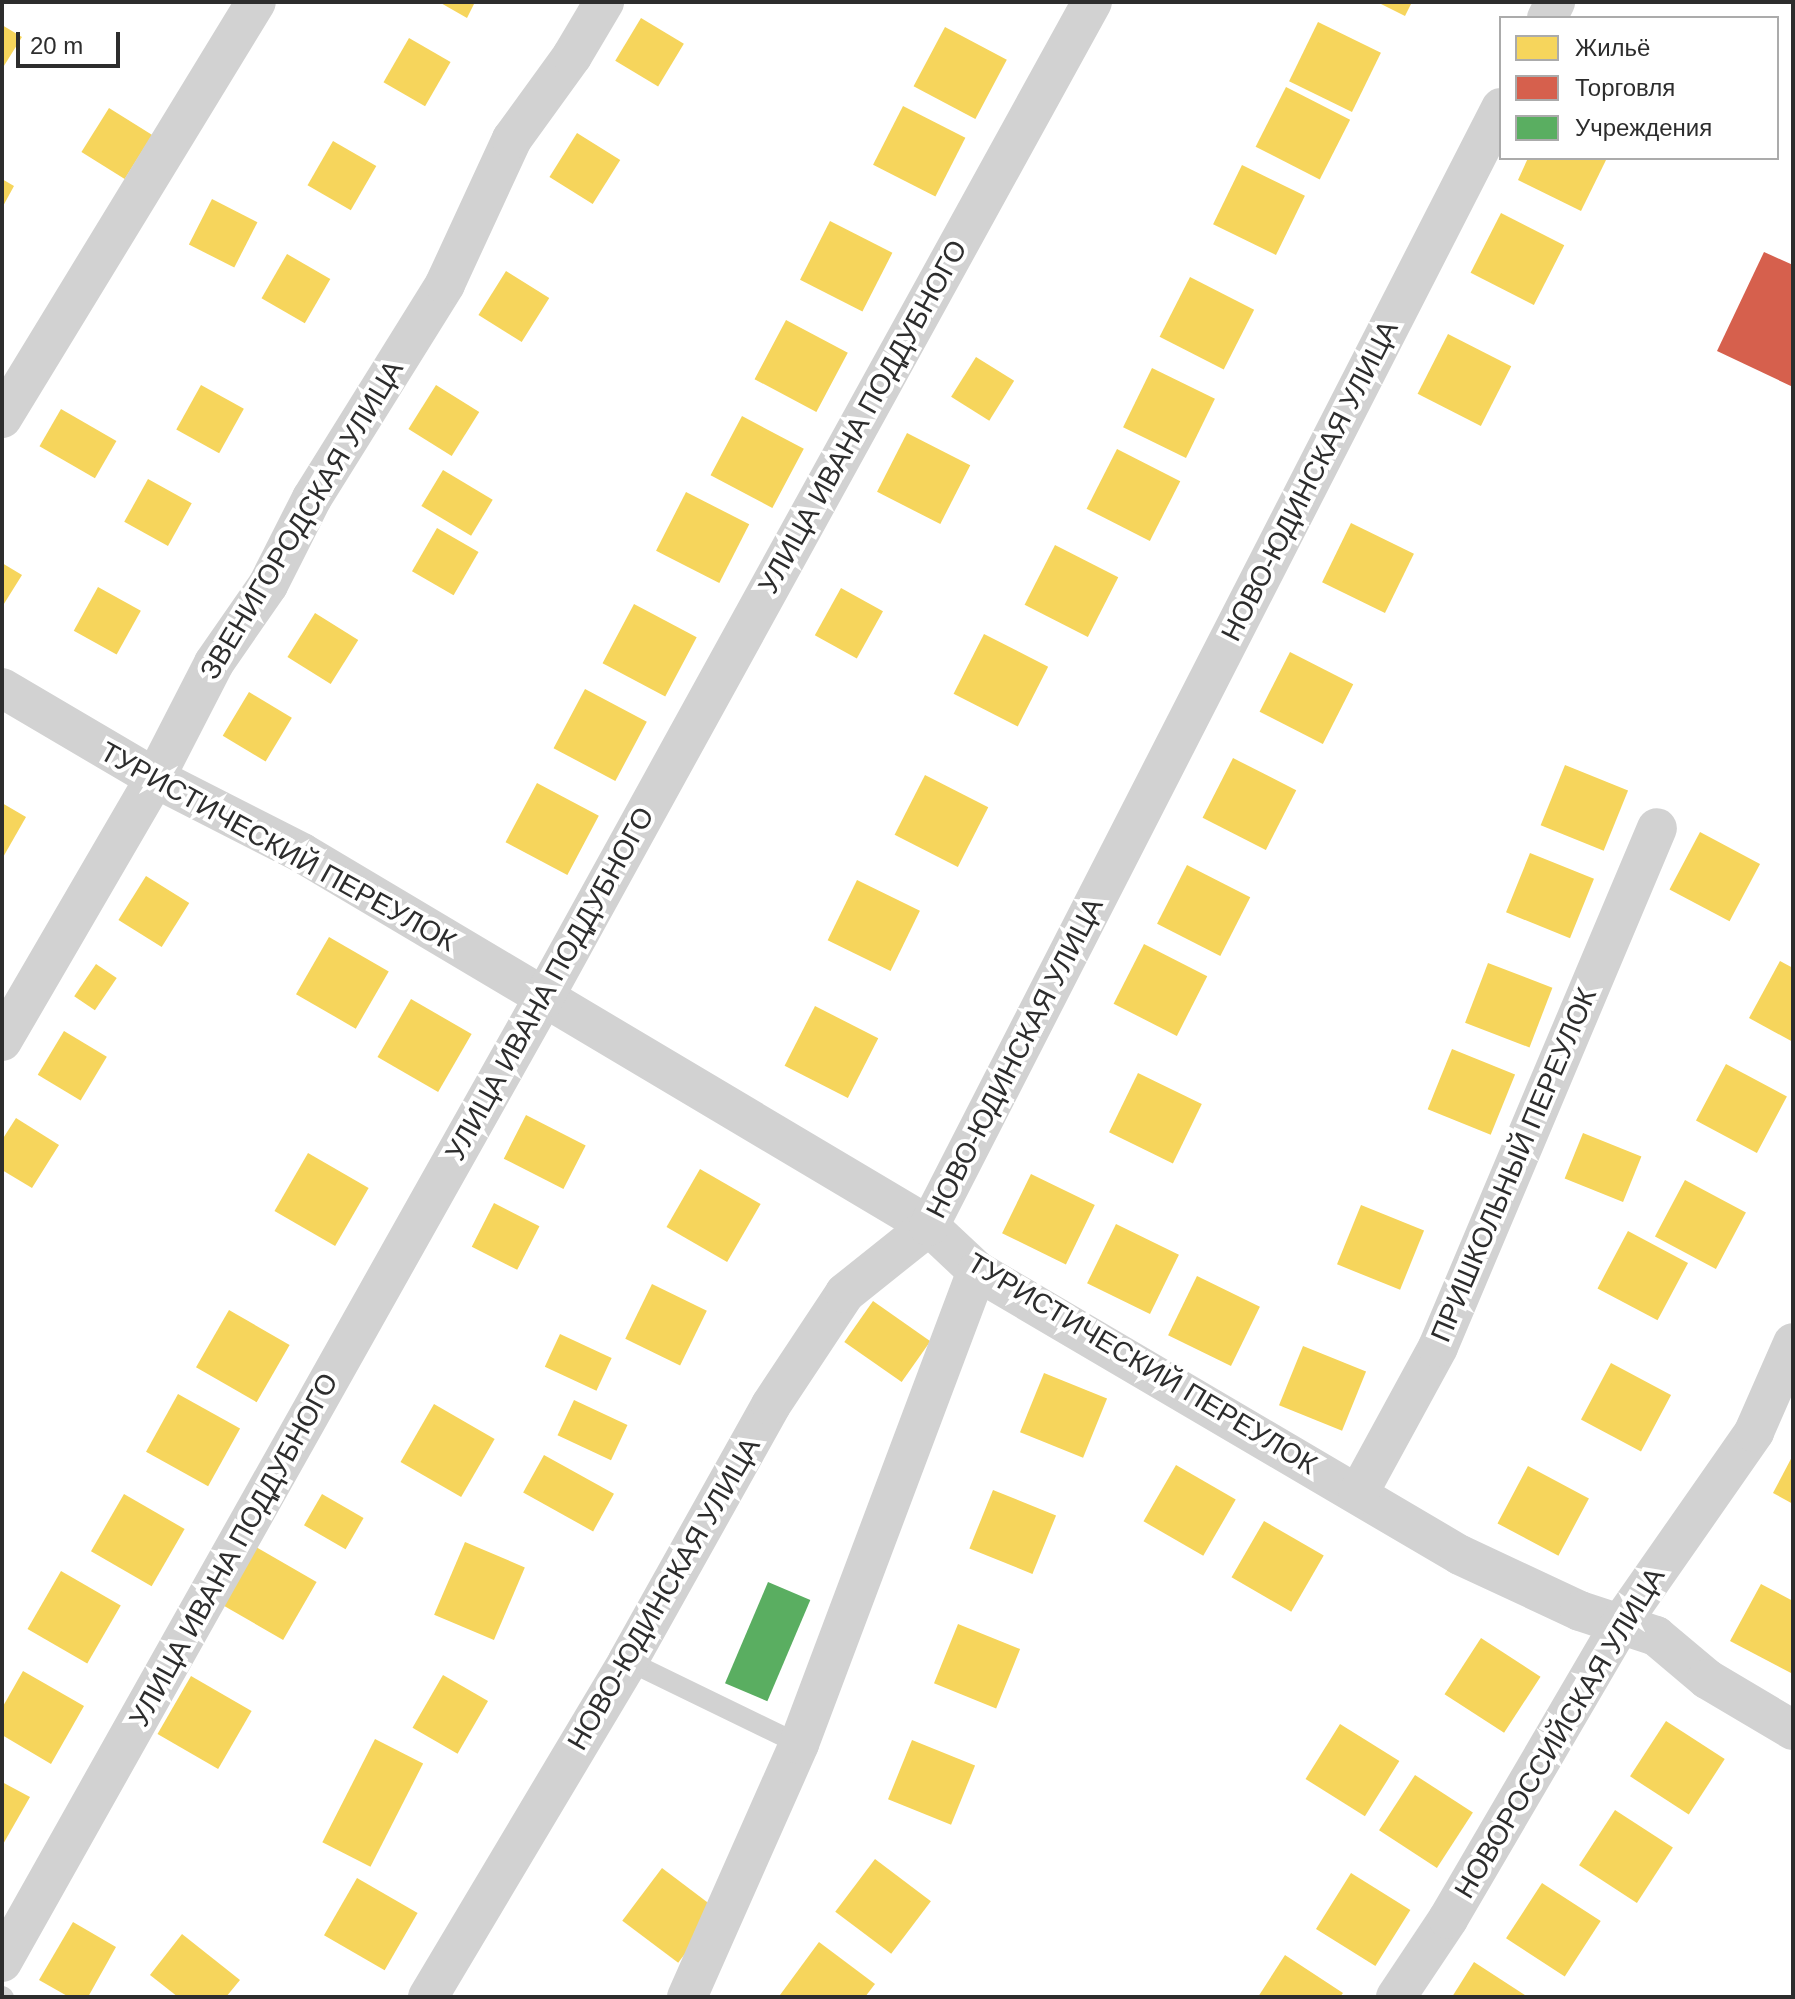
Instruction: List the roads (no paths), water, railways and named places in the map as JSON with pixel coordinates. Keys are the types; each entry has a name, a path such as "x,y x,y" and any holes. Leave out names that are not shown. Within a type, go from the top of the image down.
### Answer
{"street":[{"path":"2,418 256,2"},
{"name":"ЗВЕНИГОРОДСКАЯ УЛИЦА","path":"2,1041 155,778 214,663 268,585 312,498 445,284 512,139 572,56 604,2"},
{"name":"УЛИЦА ИВАНА ПОДДУБНОГО","path":"2,1962 543,999 1092,2"},
{"name":"НОВО-ЮДИНСКАЯ УЛИЦА","path":"428,1997 628,1661 771,1405 845,1293 929,1226 1499,112"},
{"name":"ТУРИСТИЧЕСКИЙ ПЕРЕУЛОК","path":"2,688 155,778 302,853 929,1226 977,1271 1460,1555 1580,1611 1656,1636 1707,1679 1793,1730"},
{"name":"ПРИШКОЛЬНЫЙ ПЕРЕУЛОК","path":"1358,1494 1438,1347 1657,828"},
{"path":"687,1997 799,1744 977,1271"},
{"name":"НОВОРОССИЙСКАЯ УЛИЦА","path":"1396,1997 1448,1919 1621,1623 1754,1432 1793,1343"}],"lane":[{"path":"628,1661 799,1744"}]}
